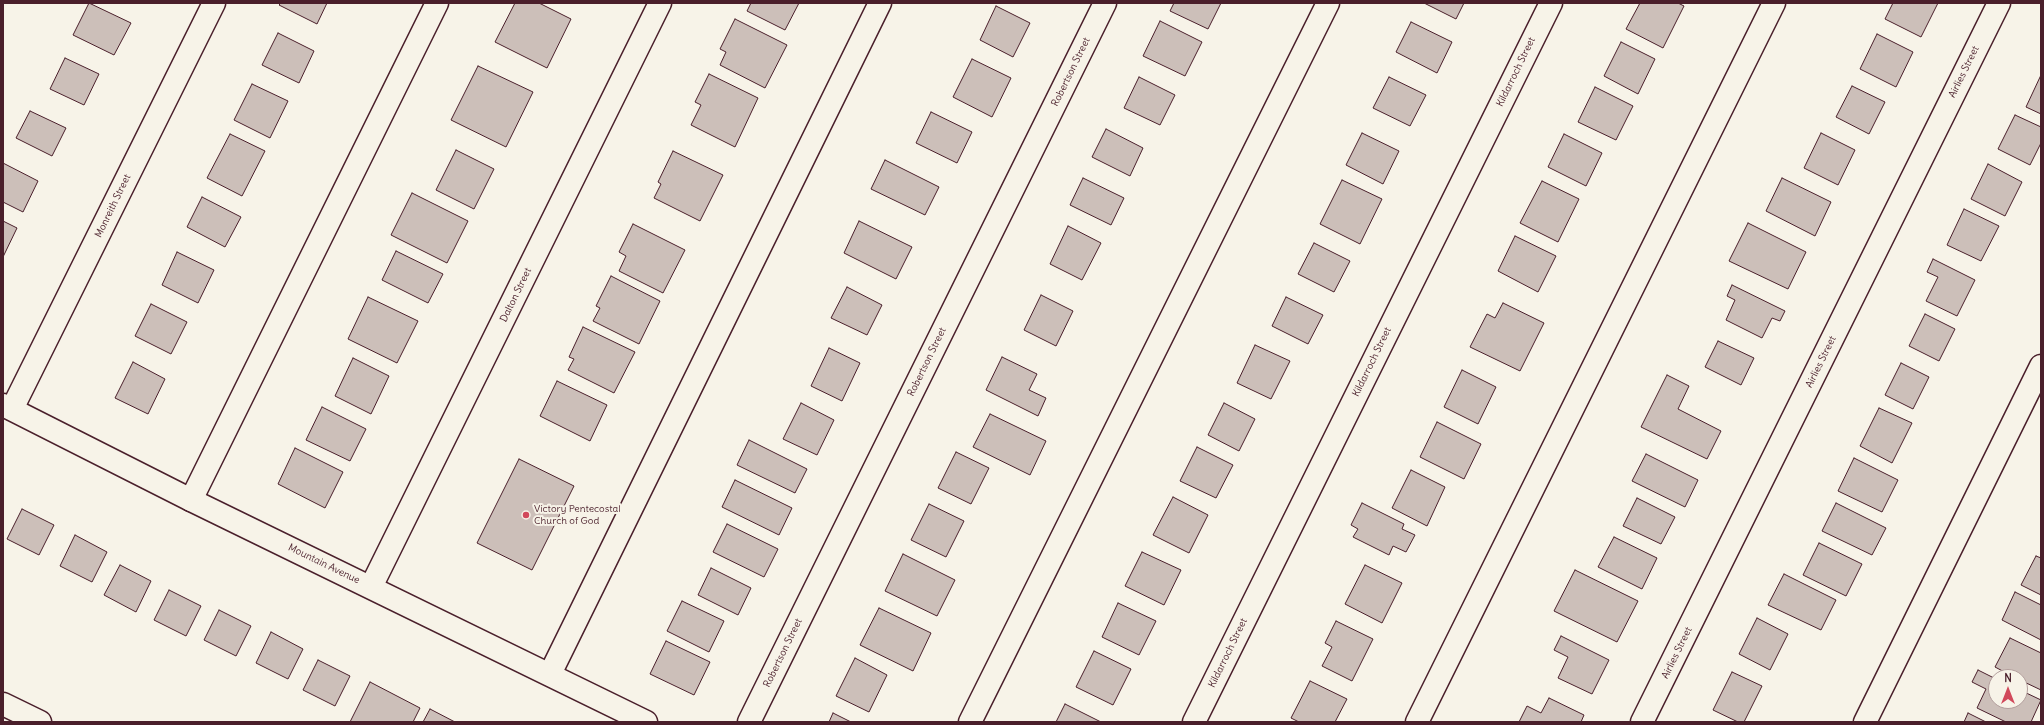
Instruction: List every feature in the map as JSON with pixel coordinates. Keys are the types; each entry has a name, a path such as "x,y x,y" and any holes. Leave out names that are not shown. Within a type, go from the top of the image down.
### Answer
{"street":[{"name":"Monreith Street","path":"8,407 214,3"},
{"path":"191,500 437,3"},
{"name":"Dalton Street","path":"371,587 660,3"},
{"path":"550,674 880,3"},
{"name":"Robertson Street","path":"749,722 1105,3"},
{"path":"970,722 1328,3"},
{"name":"Kildarroch Street","path":"1194,722 1551,3"},
{"path":"1417,722 1774,3"},
{"name":"Airlies Street","path":"1642,722 1999,3"},
{"path":"1865,722 2041,366"},
{"name":"Mountain Avenue","path":"8,407 191,500 646,722"},
{"path":"3,704 40,722"}],"building":[{"path":"89,3 131,23 114,55 73,35"},
{"path":"281,3 327,3 317,24 279,5"},
{"path":"515,3 539,3 571,19 547,68 495,42"},
{"path":"751,3 799,3 785,30 747,11"},
{"path":"1174,3 1221,3 1208,29 1170,11"},
{"path":"1424,3 1464,3 1456,19"},
{"path":"1640,3 1678,3 1684,6 1663,48 1626,29"},
{"path":"1893,3 1938,3 1921,37 1885,19"},
{"path":"996,6 1030,23 1013,57 980,40"},
{"path":"735,19 787,45 765,88 720,65 726,52 720,49"},
{"path":"1160,21 1202,42 1185,76 1143,56"},
{"path":"1411,22 1452,42 1437,73 1396,52"},
{"path":"278,33 314,51 299,83 262,65"},
{"path":"1877,34 1913,52 1896,87 1860,69"},
{"path":"1621,42 1655,59 1638,94 1604,76"},
{"path":"65,58 99,74 84,105 50,89"},
{"path":"972,59 1011,78 992,117 953,97"},
{"path":"478,66 533,92 506,147 451,120"},
{"path":"709,74 758,98 735,147 691,125 701,105 695,102"},
{"path":"2041,75 2041,114 2026,107"},
{"path":"1139,77 1175,95 1160,125 1124,108"},
{"path":"1389,77 1426,95 1410,126 1373,108"},
{"path":"252,84 288,101 270,138 234,120"},
{"path":"1852,86 1885,102 1869,134 1836,117"},
{"path":"1595,87 1633,106 1616,140 1578,122"},
{"path":"30,111 66,128 52,156 16,138"},
{"path":"931,112 972,132 957,163 916,143"},
{"path":"2015,115 2041,127 2041,143 2030,165 1998,149"},
{"path":"1106,129 1143,148 1130,176 1092,157"},
{"path":"1362,133 1399,151 1383,184 1346,165"},
{"path":"1821,133 1855,150 1838,185 1804,168"},
{"path":"230,134 265,151 242,196 207,178"},
{"path":"1564,134 1602,153 1586,186 1548,167"},
{"path":"456,150 494,169 474,209 436,190"},
{"path":"673,151 723,175 700,221 654,198 661,184 658,182"},
{"path":"885,160 939,187 925,215 871,189"},
{"path":"3,163 38,181 23,212 3,202"},
{"path":"1988,164 2022,182 2005,216 1971,199"},
{"path":"1083,178 1124,198 1111,225 1070,205"},
{"path":"1782,178 1831,202 1815,236 1766,211"},
{"path":"1342,180 1382,199 1360,244 1320,224"},
{"path":"1542,181 1579,199 1558,242 1520,223"},
{"path":"412,193 468,221 447,263 391,235"},
{"path":"202,197 241,217 225,247 187,227"},
{"path":"1964,209 1999,226 1981,261 1947,245"},
{"path":"3,221 17,228 3,257"},
{"path":"859,221 912,247 896,279 844,253"},
{"path":"1748,223 1806,252 1788,289 1729,261"},
{"path":"633,224 685,250 663,293 619,271 626,256 619,252"},
{"path":"1068,226 1101,243 1082,280 1050,264"},
{"path":"1515,236 1556,256 1538,292 1498,271"},
{"path":"1314,243 1350,261 1334,292 1298,274"},
{"path":"396,251 443,274 428,303 382,280"},
{"path":"177,252 214,270 198,303 162,285"},
{"path":"1933,259 1975,280 1957,316 1926,301 1938,277 1927,272"},
{"path":"611,276 660,301 639,344 593,321 600,308 596,306"},
{"path":"1732,285 1785,311 1780,321 1772,318 1762,338 1726,320 1735,300 1727,296"},
{"path":"847,287 882,305 867,335 831,318"},
{"path":"1041,295 1073,311 1056,346 1024,330"},
{"path":"368,297 418,321 397,363 348,339"},
{"path":"1286,297 1323,315 1308,344 1272,326"},
{"path":"1503,303 1544,323 1520,371 1470,347 1487,314 1495,318"},
{"path":"151,304 187,322 171,354 135,336"},
{"path":"1925,314 1955,329 1939,361 1909,346"},
{"path":"583,327 635,352 614,393 568,370 574,359 569,357"},
{"path":"1718,341 1754,358 1741,385 1705,367"},
{"path":"1255,345 1290,361 1271,399 1237,383"},
{"path":"829,348 860,363 842,401 811,386"},
{"path":"1002,357 1037,374 1029,390 1046,398 1038,416 986,390"},
{"path":"353,358 389,376 371,414 335,396"},
{"path":"133,362 165,379 148,414 115,398"},
{"path":"1901,363 1929,377 1913,409 1885,395"},
{"path":"1462,370 1496,387 1478,424 1444,407"},
{"path":"1667,375 1689,386 1678,409 1721,431 1707,459 1641,427"},
{"path":"557,381 607,405 590,441 540,416"},
{"path":"801,403 834,420 817,455 783,439"},
{"path":"1224,403 1255,419 1239,451 1208,435"},
{"path":"322,407 366,429 350,461 306,440"},
{"path":"1879,408 1912,423 1892,463 1860,446"},
{"path":"990,414 1046,441 1030,475 973,447"},
{"path":"1437,422 1481,444 1464,479 1420,457"},
{"path":"749,440 807,469 795,493 737,465"},
{"path":"1197,447 1233,465 1216,498 1180,481"},
{"path":"295,448 343,472 325,508 278,484"},
{"path":"956,452 989,468 971,504 938,488"},
{"path":"1646,454 1698,480 1685,507 1632,481"},
{"path":"1854,458 1898,480 1882,512 1838,491"},
{"name":"Victory Pentecostal Church of God","path":"519,459 574,486 532,570 477,543"},
{"path":"1411,470 1445,487 1427,526 1392,508"},
{"path":"735,480 792,508 779,535 722,507"},
{"path":"1173,497 1208,515 1189,553 1153,535"},
{"path":"1637,498 1675,517 1661,544 1623,526"},
{"path":"1362,503 1404,524 1402,529 1415,535 1406,552 1393,546 1389,555 1353,537 1358,529 1351,525"},
{"path":"1836,503 1886,528 1872,555 1822,531"},
{"path":"929,504 964,521 946,557 911,540"},
{"path":"22,509 54,525 39,555 7,539"},
{"path":"727,524 778,549 764,577 713,552"},
{"path":"75,535 107,552 92,582 60,566"},
{"path":"1614,537 1657,558 1642,589 1598,567"},
{"path":"1819,543 1862,564 1846,596 1803,575"},
{"path":"1142,552 1181,570 1164,605 1125,586"},
{"path":"903,554 955,580 937,616 885,591"},
{"path":"2036,556 2041,558 2041,595 2021,585"},
{"path":"120,565 151,581 136,612 104,595"},
{"path":"1365,565 1402,583 1382,623 1345,604"},
{"path":"711,568 751,588 738,615 698,595"},
{"path":"1575,570 1638,601 1617,642 1554,611"},
{"path":"1784,574 1836,600 1821,630 1768,605"},
{"path":"169,590 201,606 186,636 154,620"},
{"path":"2015,592 2041,605 2041,640 2002,620"},
{"path":"682,601 724,621 709,652 667,631"},
{"path":"1118,603 1156,621 1139,655 1102,637"},
{"path":"879,608 931,633 913,671 860,645"},
{"path":"219,610 251,626 236,656 204,640"},
{"path":"1757,618 1788,634 1770,670 1739,654"},
{"path":"1336,621 1373,639 1352,681 1322,666 1332,647 1325,643"},
{"path":"271,632 303,649 288,679 256,663"},
{"path":"1561,636 1609,660 1592,694 1558,678 1568,657 1554,650"},
{"path":"2010,638 2041,653 2041,690 2028,684 2028,669 1999,669 1995,667"},
{"path":"666,641 710,662 694,695 650,674"},
{"path":"1094,651 1131,669 1113,705 1076,687"},
{"path":"855,658 887,675 869,712 836,696"},
{"path":"318,660 350,676 335,706 303,690"},
{"path":"1978,670 1988,675 1988,709 2028,709 2028,694 2041,700 2031,722 2006,722 1977,708 1986,689 1972,682"},
{"path":"1732,672 1762,686 1744,722 1738,722 1713,710"},
{"path":"1310,681 1347,699 1335,722 1299,722 1291,718"},
{"path":"370,682 420,708 413,722 350,722"},
{"path":"1549,698 1584,715 1581,722 1519,722 1527,706 1541,713"},
{"path":"1065,704 1101,722 1056,722"},
{"path":"430,709 455,722 423,722"},
{"path":"833,713 851,722 829,722"},
{"path":"1968,713 1986,722 1964,722"}],"place":[{"name":"Victory Pentecostal Church of God","path":"526,515"}]}
